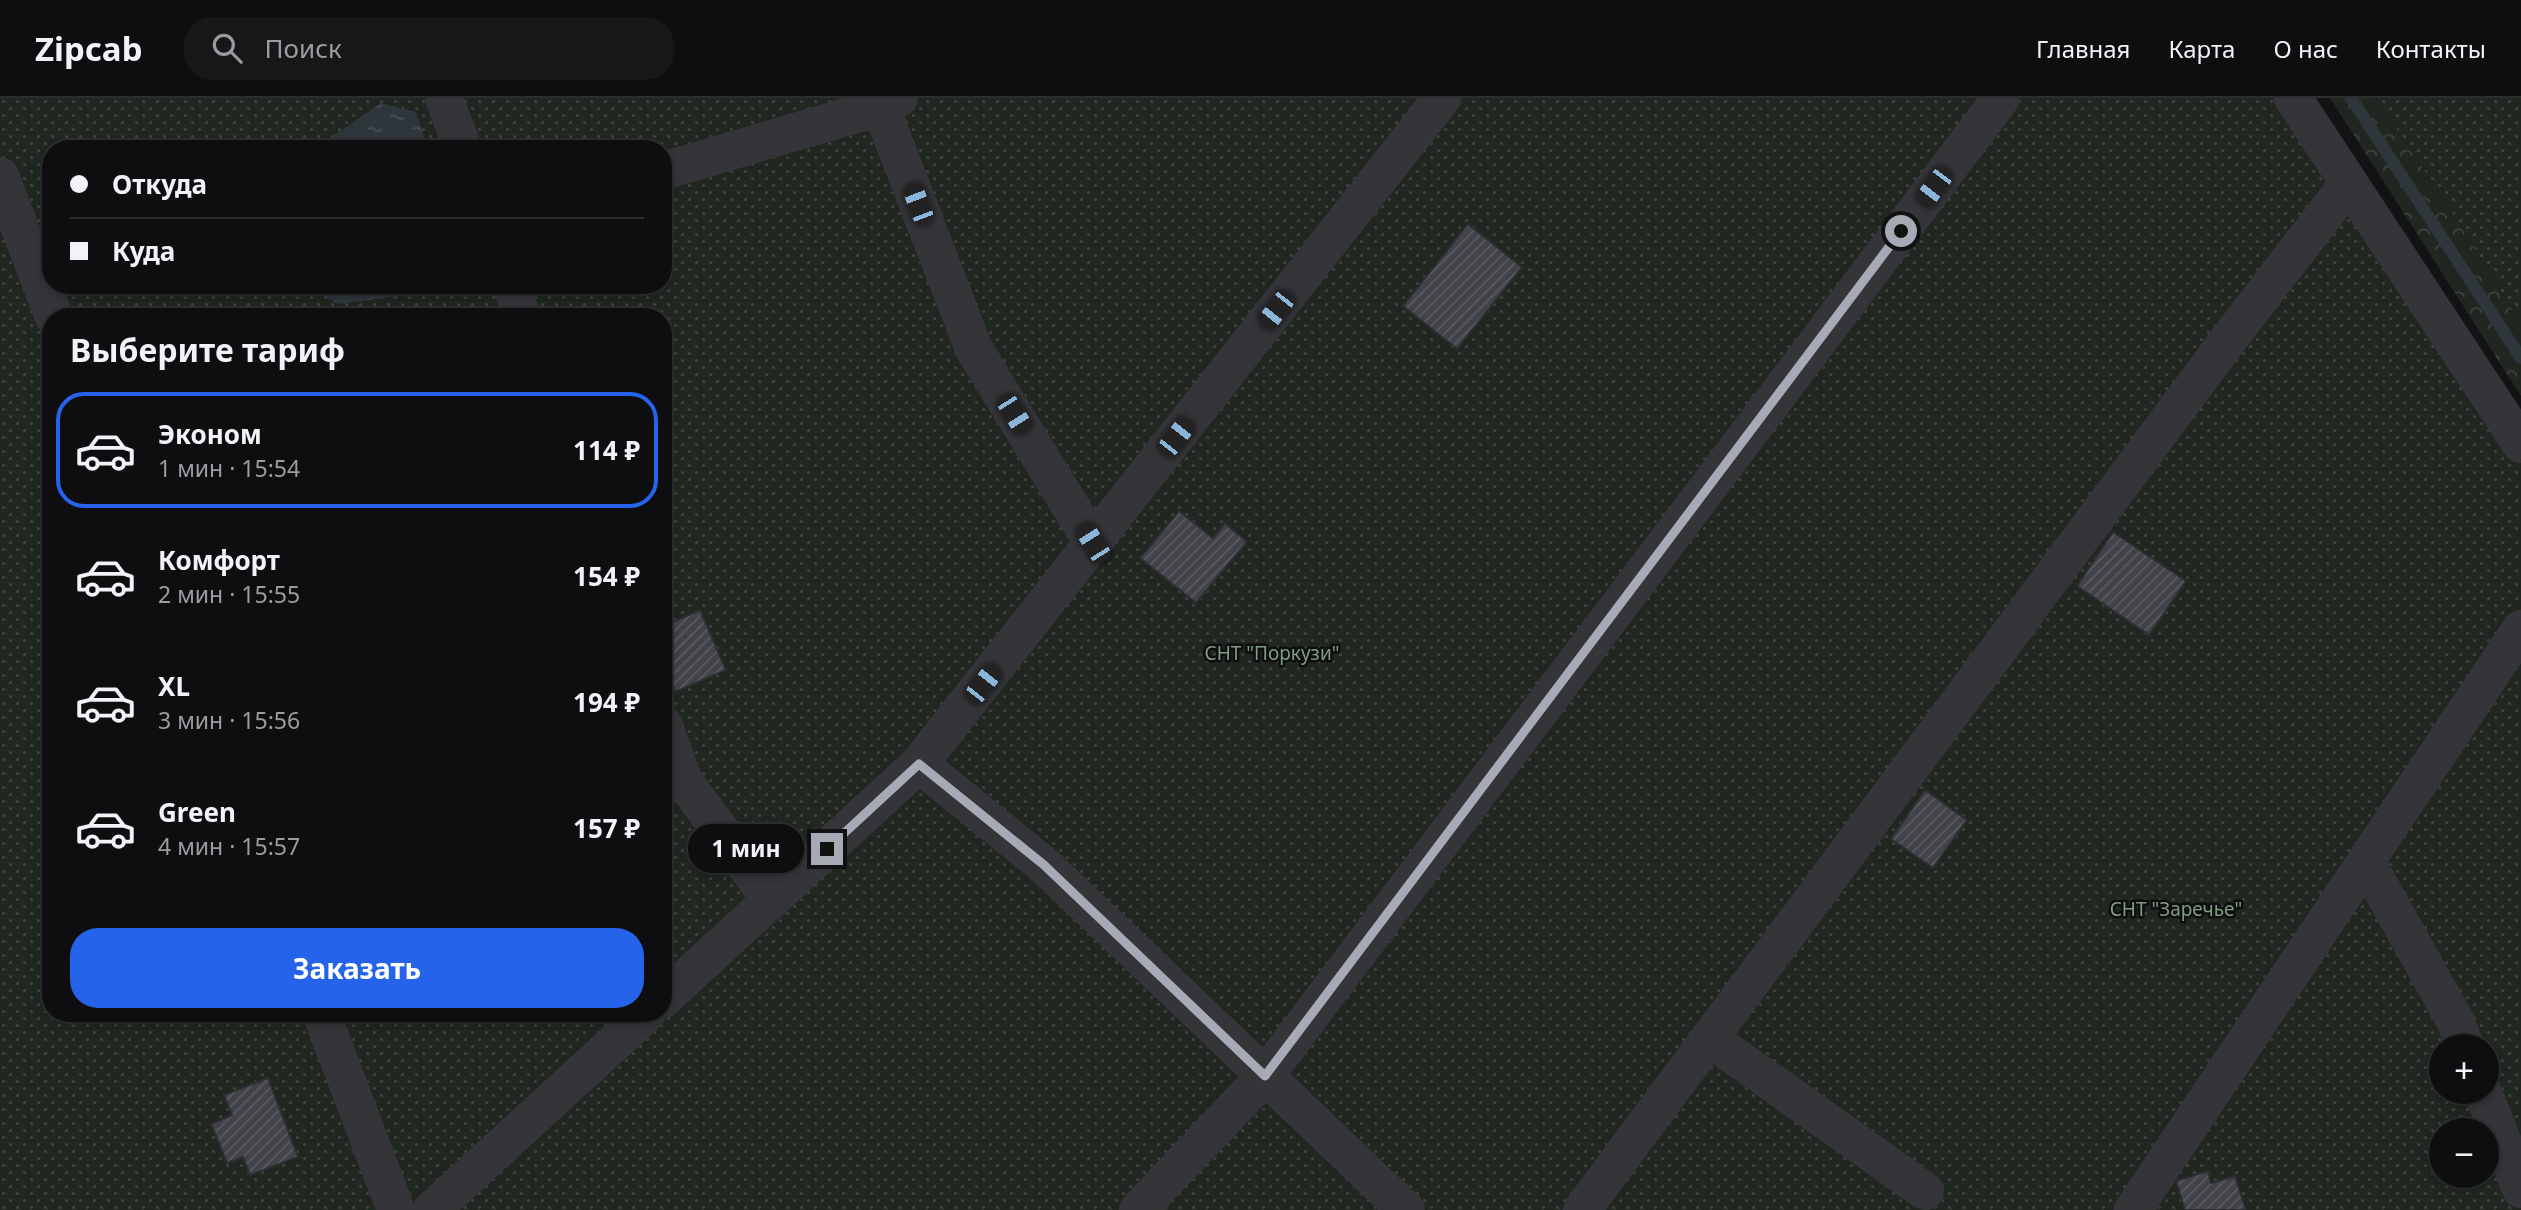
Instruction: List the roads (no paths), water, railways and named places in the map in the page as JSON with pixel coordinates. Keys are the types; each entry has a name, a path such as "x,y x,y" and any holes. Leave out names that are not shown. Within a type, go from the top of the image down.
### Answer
{"street":[{"path":"444,98 460,140"},
{"path":"672,991 919,764 1442,98"},
{"path":"1138,1210 1265,1076 2001,98"},
{"path":"2293,98 2521,444"},
{"path":"672,168 885,101 974,349 1093,543"},
{"path":"0,176 42,286"},
{"path":"1582,1210 2228,340 2349,183"},
{"path":"2133,1210 2521,629"},
{"path":"672,748 684,781 771,900"},
{"path":"919,764 1044,865 1406,1210"},
{"path":"2366,861 2460,1034"},
{"path":"324,1022 396,1210"},
{"path":"432,1210 638,1022"},
{"path":"1709,1038 1925,1191"},
{"path":"2488,1104 2521,1189"}],"water":[{"path":"381,103 416,112 425,140 328,140"},
{"path":"318,294 406,294 405,295 339,304"}],"waterway":[{"path":"2351,98 2521,358"}],"park label":[{"name":"СНТ \"Поркузи\"","path":"1272,653"},
{"name":"СНТ \"Заречье\"","path":"2176,909"}]}
